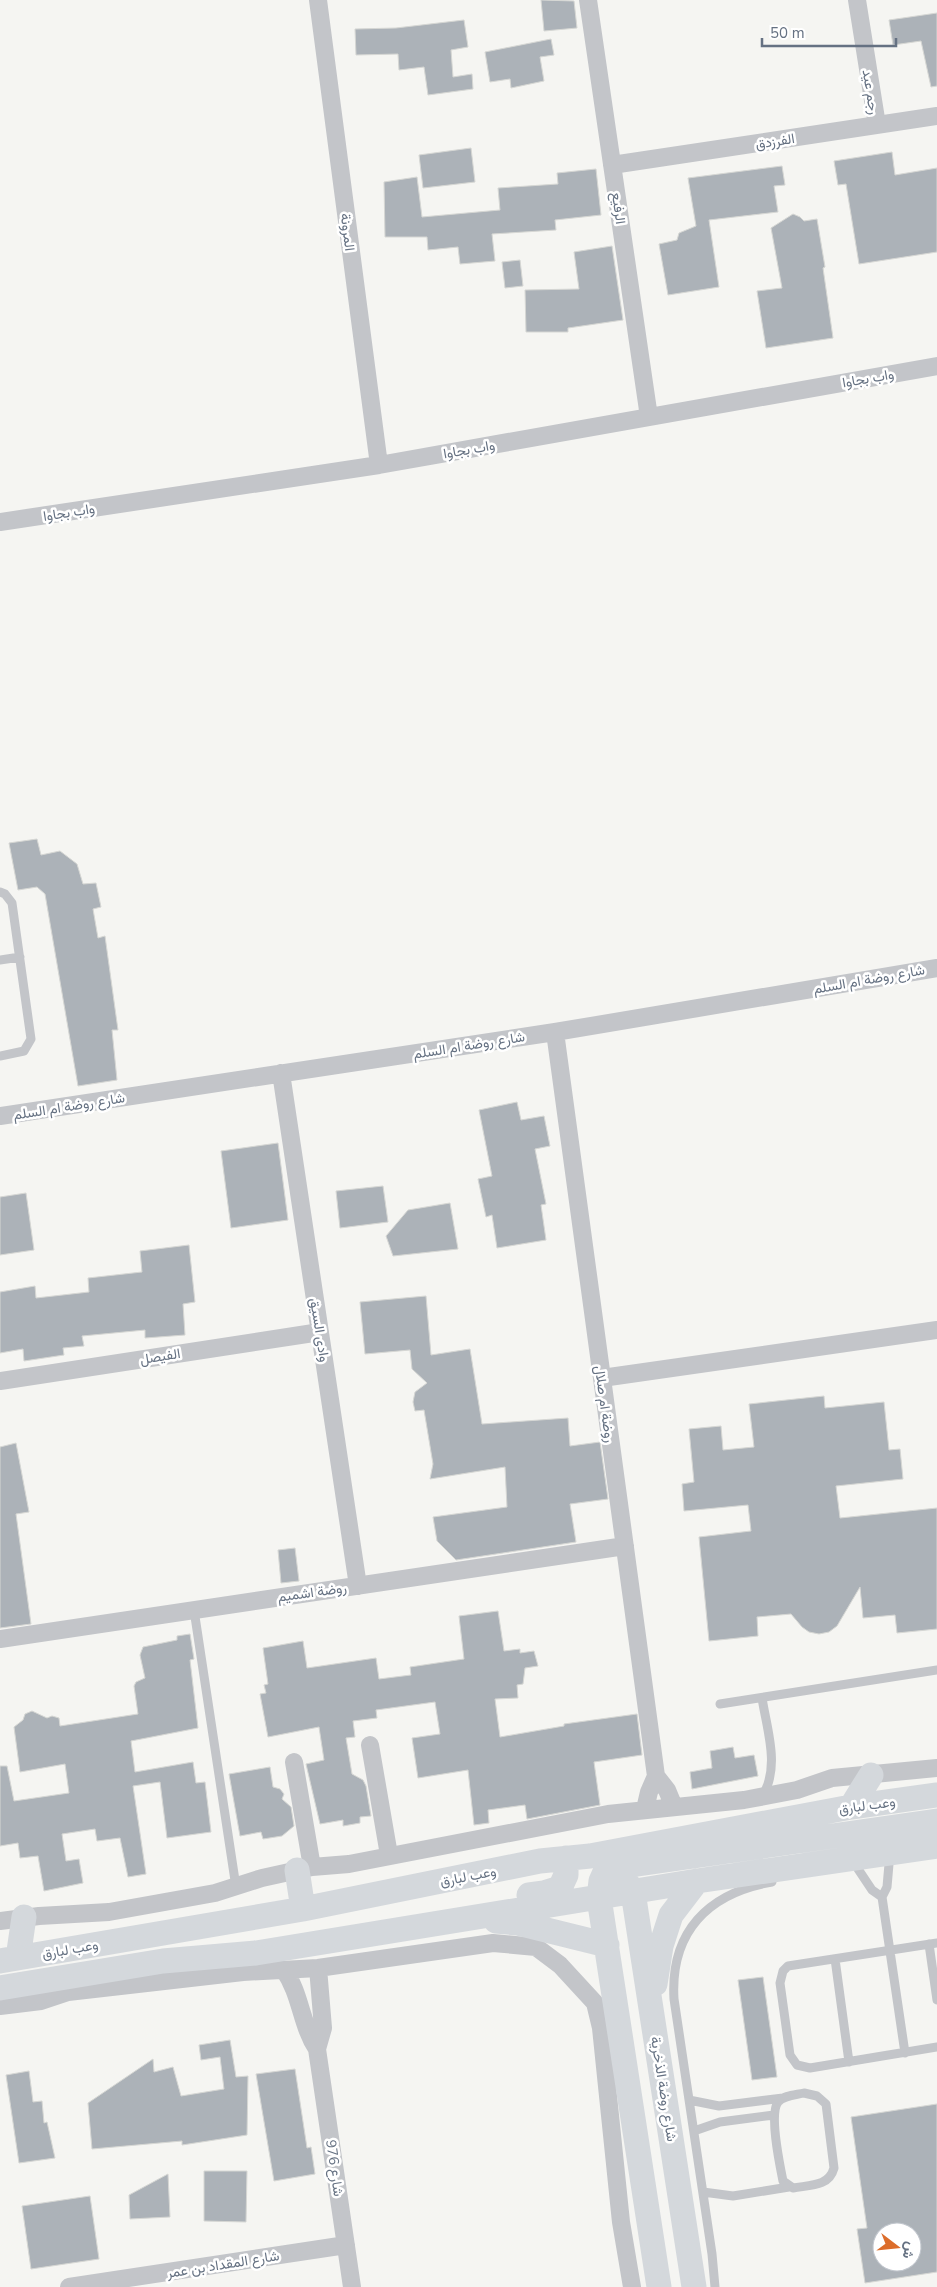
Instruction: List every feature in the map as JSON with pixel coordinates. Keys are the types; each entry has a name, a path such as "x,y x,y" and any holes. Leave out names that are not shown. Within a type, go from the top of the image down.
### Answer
{"street":[{"name":"المرونة","path":"318,0 378,465"},
{"name":"الرفيع","path":"588,0 649,417"},
{"name":"رجم عيد","path":"857,0 877,125"},
{"name":"الفرزدق","path":"612,166 937,116"},
{"name":"واب بجاوا","path":"0,522 378,465 937,366"},
{"name":"شارع روضة ام السلم","path":"0,1116 555,1032 937,968"},
{"name":"روضة ام صلال","path":"555,1032 656,1776"},
{"name":"وادى السيق","path":"282,1073 358,1586"},
{"path":"602,1378 937,1330"},
{"name":"الفيصل","path":"0,1381 320,1332"},
{"name":"روضة اشميم","path":"0,1639 625,1546"},
{"path":"370,1745 389,1855"},
{"path":"294,1762 304,1869 303,1909"},
{"path":"0,1922 24,1917 101,1913 215,1893 262,1878 304,1869 349,1864 593,1816 762,1796 797,1790 832,1778 937,1768"},
{"path":"851,1806 871,1775"},
{"path":"645,1809 649,1792 656,1776 667,1790 674,1807"},
{"name":"وعب لبارق","path":"9,1960 303,1909 540,1861 575,1857 851,1806 937,1795"},
{"path":"659,2287 599,1898 601,1881 605,1872 611,1869 937,1821"},
{"name":"وعب لبارق","path":"5,1996 163,1961 248,1954 697,1881 937,1846"},
{"path":"355,1937 456,1906 552,1891 560,1888 575,1857 611,1869 628,1882 633,1892"},
{"path":"653,2017 661,1946 671,1915 697,1881"},
{"name":"شارع روضة الذخرية","path":"633,1892 694,2287"},
{"path":"9,1960 24,1917"},
{"path":"466,1919 518,1924 607,1945"},
{"path":"5,1996 41,2001 68,1992 244,1972 318,1968 493,1943 536,1947 576,1979 595,2003 601,2028 620,2222 632,2287"},
{"name":"شارع 976","path":"317,2049 323,2028 318,1968"},
{"name":"شارع 976","path":"284,1970 297,1994 308,2032 317,2049 352,2287"},
{"name":"شارع المقداد بن عمر","path":"70,2287 346,2245"}],"lane":[{"path":"0,892 5,894 12,903 31,1039 24,1051 0,1056"},
{"path":"0,960 20,958"},
{"path":"194,1610 236,1887"},
{"path":"720,1704 937,1670"},
{"path":"762,1698 772,1770 762,1796"},
{"path":"889,1864 887,1887 882,1897 905,2052"},
{"path":"848,1870 862,1868 872,1890 882,1897"},
{"path":"715,2287 673,1983 678,1952 693,1924 716,1902 750,1887 779,1881"},
{"path":"937,2000 933,1944 788,1966 783,1971 780,1983 790,2055 797,2066 810,2068 937,2047"},
{"path":"835,1958 849,2062"},
{"path":"689,2100 719,2106 811,2094 817,2096 826,2104 834,2162 833,2174 824,2182 734,2196 703,2192"},
{"path":"784,2098 778,2102 774,2115 782,2177 789,2187"},
{"path":"694,2131 720,2122 774,2115"}],"building":[{"path":"541,0 574,1 577,28 544,31"},
{"path":"937,13 937,86 931,87 921,41 893,45 889,20"},
{"path":"464,20 468,47 451,50 453,77 472,74 473,89 428,95 424,67 399,70 398,54 356,55 355,29 396,28"},
{"path":"551,39 554,55 540,57 544,81 511,88 510,79 490,82 485,52"},
{"path":"471,148 475,182 423,188 419,155"},
{"path":"892,152 895,175 937,168 937,252 859,264 846,184 838,185 834,161"},
{"path":"782,166 785,185 774,186 778,212 709,220 719,287 668,295 659,244 677,240 679,233 696,226 688,178"},
{"path":"596,169 601,215 555,220 556,230 492,234 495,261 460,264 458,247 428,250 427,237 385,237 384,182 417,177 422,217 500,210 498,188 558,184 557,173"},
{"path":"793,214 804,221 817,219 825,267 823,268 833,338 766,348 757,291 782,288 771,228"},
{"path":"612,246 623,320 568,328 568,332 526,332 525,290 579,289 574,252"},
{"path":"520,260 523,286 505,288 502,262"},
{"path":"37,839 41,855 60,851 77,864 83,884 96,883 101,907 93,909 98,938 105,936 118,1030 112,1030 117,1080 78,1086 45,894 37,887 18,890 9,843"},
{"path":"517,1102 521,1120 544,1116 550,1146 535,1149 546,1204 541,1205 546,1240 497,1248 492,1215 486,1217 478,1179 492,1176 479,1110"},
{"path":"278,1143 288,1220 231,1228 221,1151"},
{"path":"383,1186 388,1222 340,1228 336,1191"},
{"path":"26,1193 34,1250 0,1255 0,1197"},
{"path":"450,1203 458,1249 393,1256 386,1236 408,1210"},
{"path":"189,1245 195,1302 183,1304 185,1335 145,1338 145,1330 82,1336 84,1346 63,1348 64,1355 24,1361 23,1349 0,1353 0,1292 35,1286 36,1298 89,1292 88,1278 142,1272 140,1251"},
{"path":"426,1296 431,1355 470,1349 482,1424 568,1418 570,1446 600,1442 608,1499 570,1504 576,1542 456,1560 437,1541 433,1517 507,1507 505,1467 430,1479 433,1464 424,1410 415,1411 413,1402 415,1392 427,1383 412,1369 410,1350 365,1354 360,1302"},
{"path":"824,1396 825,1408 884,1402 889,1450 900,1449 903,1479 836,1486 840,1518 937,1508 937,1629 897,1633 895,1615 863,1618 860,1587 837,1626 829,1632 819,1634 809,1632 791,1614 757,1617 758,1636 709,1641 699,1537 751,1531 748,1505 684,1511 682,1484 694,1482 689,1429 721,1426 723,1450 754,1447 749,1404"},
{"path":"16,1443 29,1512 16,1514 31,1624 0,1628 0,1447"},
{"path":"295,1548 299,1581 281,1583 278,1550"},
{"path":"498,1611 504,1651 520,1649 520,1653 534,1651 538,1666 525,1668 523,1684 517,1685 518,1698 495,1699 500,1737 564,1726 564,1724 637,1714 642,1755 594,1762 600,1805 527,1819 525,1805 488,1810 489,1823 474,1825 468,1770 418,1778 412,1738 440,1734 435,1702 376,1710 377,1718 353,1721 355,1737 346,1738 352,1774 363,1780 366,1786 371,1816 360,1817 360,1823 343,1826 343,1820 320,1824 306,1764 324,1760 319,1727 268,1737 260,1694 266,1693 264,1685 268,1684 263,1648 303,1641 307,1668 376,1658 379,1679 411,1675 410,1667 464,1659 459,1616"},
{"path":"190,1634 194,1659 190,1660 198,1728 131,1741 135,1772 193,1762 196,1783 205,1782 211,1832 167,1838 160,1782 133,1786 146,1874 128,1877 120,1838 97,1841 95,1829 62,1834 66,1861 79,1859 83,1883 44,1891 38,1856 20,1858 18,1843 0,1846 0,1766 7,1766 14,1801 69,1793 65,1764 20,1772 14,1727 23,1720 25,1714 32,1711 47,1718 52,1716 59,1718 60,1726 138,1714 134,1686 136,1682 145,1678 140,1655 143,1647 177,1640 177,1636"},
{"path":"733,1747 735,1758 754,1755 758,1776 692,1789 690,1772 712,1768 710,1751"},
{"path":"270,1767 273,1787 280,1789 284,1794 282,1799 291,1807 294,1826 282,1836 263,1839 261,1832 240,1836 229,1774"},
{"path":"763,1977 777,2077 752,2080 738,1980"},
{"path":"230,2040 236,2077 248,2076 247,2135 182,2145 182,2141 92,2149 88,2103 153,2059 154,2072 173,2067 181,2096 224,2089 220,2057 201,2060 199,2045"},
{"path":"295,2069 307,2148 311,2147 315,2174 274,2181 256,2074"},
{"path":"29,2071 33,2102 42,2101 44,2123 47,2122 55,2158 19,2163 6,2075"},
{"path":"937,2104 937,2272 865,2283 857,2229 867,2228 851,2117"},
{"path":"204,2171 247,2171 246,2222 204,2221"},
{"path":"168,2174 170,2217 130,2219 129,2195"},
{"path":"90,2196 99,2259 31,2269 22,2206"}]}
